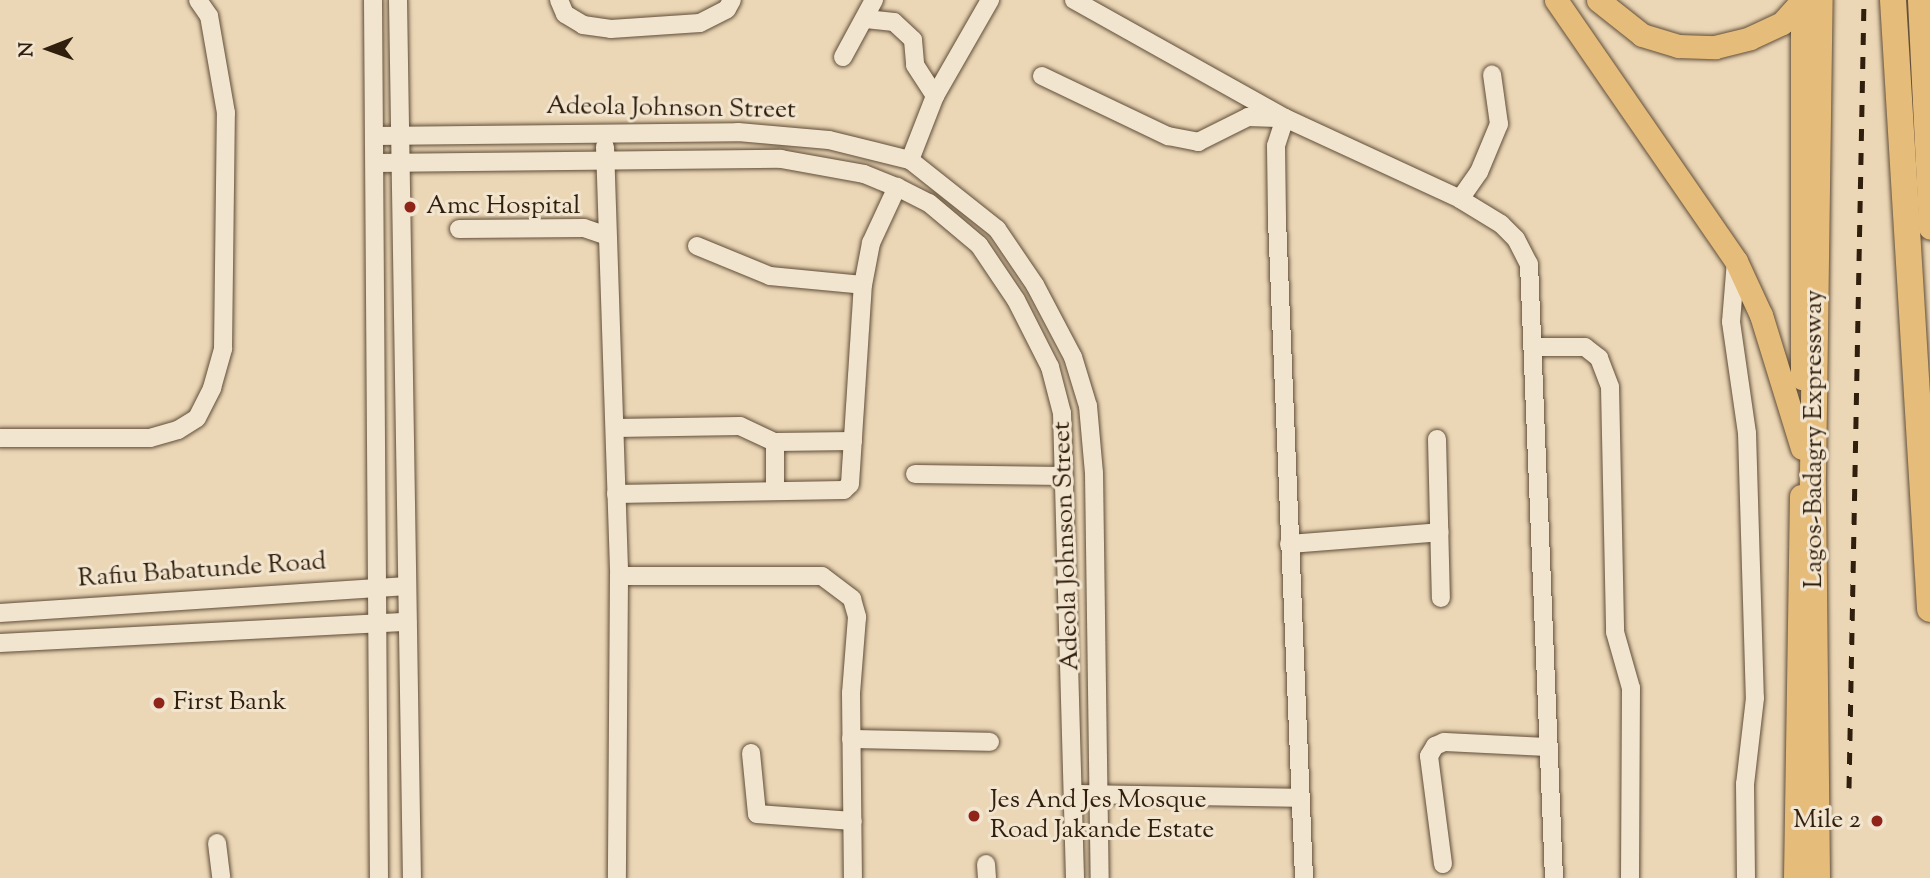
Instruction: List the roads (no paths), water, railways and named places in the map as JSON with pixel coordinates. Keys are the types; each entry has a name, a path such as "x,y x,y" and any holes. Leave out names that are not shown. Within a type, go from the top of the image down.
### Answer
{"highway":[{"name":"Lagos-Badagry Expressway","path":"1817,878 1813,473 1820,0"},
{"path":"1893,0 1930,609"}],"main road":[{"path":"1556,0 1736,261 1769,338 1802,448"},
{"path":"1598,0 1642,35 1678,46 1715,47 1749,38 1782,23 1802,0"},
{"name":"Lagos-Badagry Expressway","path":"1795,878 1802,448 1802,0"},
{"path":"1919,10 1930,57"},
{"path":"1919,10 1930,228"}],"street":[{"path":"0,438 150,438 178,430 197,418 212,388 223,349 226,113 209,16 198,0"},
{"path":"373,0 377,585 375,621 379,878"},
{"path":"398,0 412,878"},
{"path":"559,0 565,14 583,25 611,29 700,23 727,9 732,0"},
{"path":"843,57 874,0"},
{"path":"910,160 935,96 990,0"},
{"path":"1074,0 1285,118 1460,199 1501,224 1530,264 1553,878"},
{"path":"866,19 894,22 913,40 915,65 935,96"},
{"path":"1460,199 1479,172 1499,124 1492,74"},
{"path":"1042,76 1168,136 1198,142 1248,117 1285,118"},
{"path":"1285,118 1276,146 1289,544 1304,878"},
{"path":"604,132 618,576 617,878"},
{"name":"Adeola Johnson Street","path":"375,136 604,132 781,134 910,160 997,229 1035,285 1073,357 1088,406 1094,473 1100,878"},
{"name":"Adeola Johnson Street","path":"375,163 605,157 781,159 864,174 897,187 929,203 979,245 1016,300 1050,367 1062,413 1075,878"},
{"path":"616,494 844,490 850,484 863,285 872,243 897,187"},
{"path":"459,229 584,228 607,236"},
{"path":"696,246 771,276 863,285"},
{"path":"1736,261 1731,322 1747,433 1755,698 1745,784 1746,878"},
{"path":"1533,347 1586,347 1599,358 1610,387 1615,632 1630,688 1630,878"},
{"path":"615,428 740,426 775,442 853,441"},
{"path":"1437,439 1441,598"},
{"path":"775,442 775,490"},
{"path":"915,474 1063,476"},
{"path":"1289,544 1440,532"},
{"path":"618,576 822,576 843,589 852,599 857,617 851,739 853,878"},
{"name":"Rafiu Babatunde Road","path":"0,613 377,585 407,586"},
{"path":"0,643 375,621 407,622"},
{"path":"851,739 990,742"},
{"path":"1443,864 1429,755 1435,746 1444,742 1548,747"},
{"path":"751,753 757,814 853,821"},
{"path":"1073,794 1300,798"},
{"path":"217,843 221,878"}],"railway":[{"path":"1849,788 1864,0"}],"place":[{"name":"Amc Hospital","path":"410,207"},
{"name":"First Bank","path":"159,703"},
{"name":"Jes And Jes Mosque Road Jakande Estate","path":"974,816"},
{"name":"Mile 2","path":"1877,821"}]}
